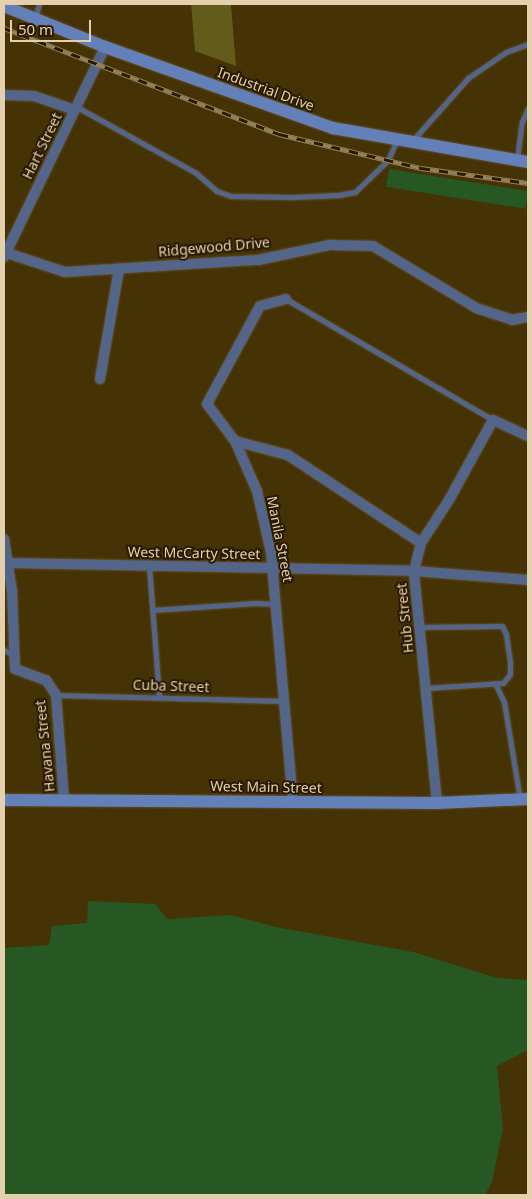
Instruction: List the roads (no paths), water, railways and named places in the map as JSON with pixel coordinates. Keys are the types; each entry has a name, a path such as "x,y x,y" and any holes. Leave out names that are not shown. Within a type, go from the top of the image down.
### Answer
{"main road":[{"name":"Industrial Drive","path":"4,6 105,47 333,128 523,161"},
{"name":"West Main Street","path":"4,800 437,803 524,800"}],"street":[{"name":"Hart Street","path":"4,254 105,47"},
{"path":"4,95 34,96 76,108"},
{"name":"Ridgewood Drive","path":"4,254 65,272 258,260 330,245 373,246 476,308 512,320 528,317"},
{"path":"100,379 119,269"},
{"name":"Manila Street","path":"286,299 260,306 208,404 235,441 257,491 273,569 286,701 293,802"},
{"path":"494,420 528,436"},
{"name":"Hub Street","path":"437,803 414,571 421,543 449,500 494,420"},
{"path":"235,441 288,455 421,543"},
{"path":"4,539 6,562"},
{"name":"West McCarty Street","path":"6,562 414,571 528,580"},
{"name":"Havana Street","path":"6,562 15,669 46,680 56,694 64,800"}],"lane":[{"path":"35,19 39,4"},
{"path":"411,142 468,78 506,52 528,44"},
{"path":"76,108 196,173 216,191 231,196 294,197 340,195 355,192 388,160 397,139"},
{"path":"523,161 522,122 528,108"},
{"path":"286,299 494,420"},
{"path":"149,566 159,697"},
{"path":"152,610 256,603 277,604"},
{"path":"420,627 502,626 506,634 510,674 503,683 426,688"},
{"path":"4,650 14,655"},
{"path":"495,683 504,702 524,800"},
{"name":"Cuba Street","path":"56,694 286,701"}],"railway":[{"path":"4,28 279,134 421,168 528,183"}]}
